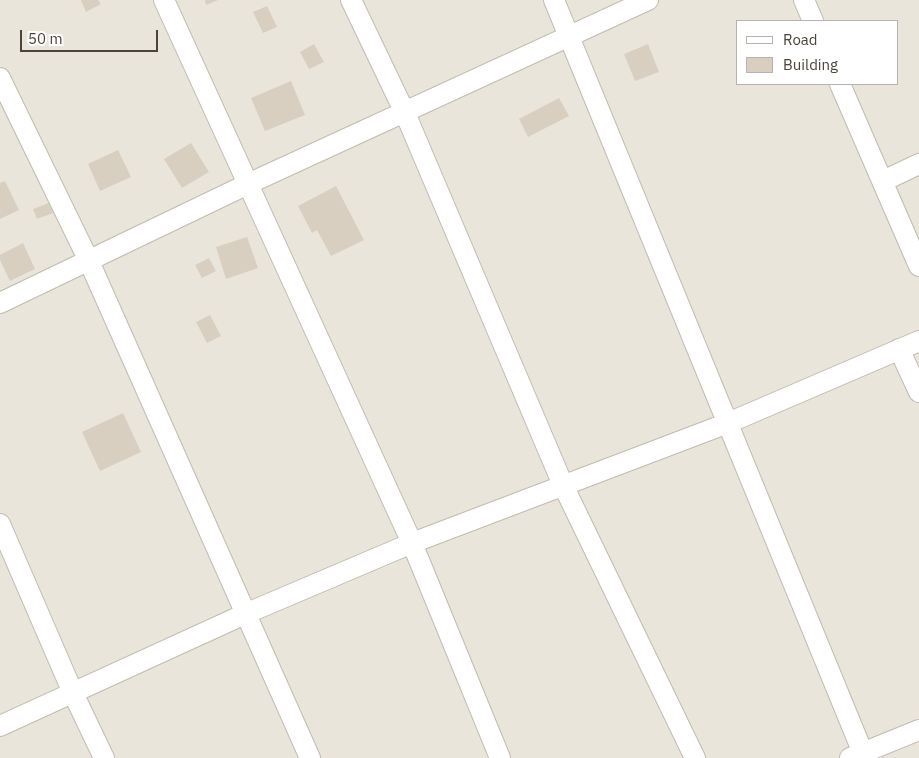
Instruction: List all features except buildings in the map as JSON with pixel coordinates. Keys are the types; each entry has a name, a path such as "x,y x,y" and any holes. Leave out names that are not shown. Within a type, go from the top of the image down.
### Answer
{"street":[{"path":"164,0 250,183 412,543 500,758"},
{"path":"351,0 405,113 563,485 695,758"},
{"path":"554,0 571,35 728,423 859,756 919,730"},
{"path":"0,303 88,259 250,183 648,0"},
{"path":"804,0 813,20"},
{"path":"0,78 88,259 310,758"},
{"path":"840,85 919,266"},
{"path":"883,182 919,164"},
{"path":"0,726 245,614 412,543 728,423 919,341"},
{"path":"899,350 919,392"},
{"path":"0,524 73,693 104,758"}],"shaded area":[{"path":"0,0 919,0 919,758 0,758"}]}
